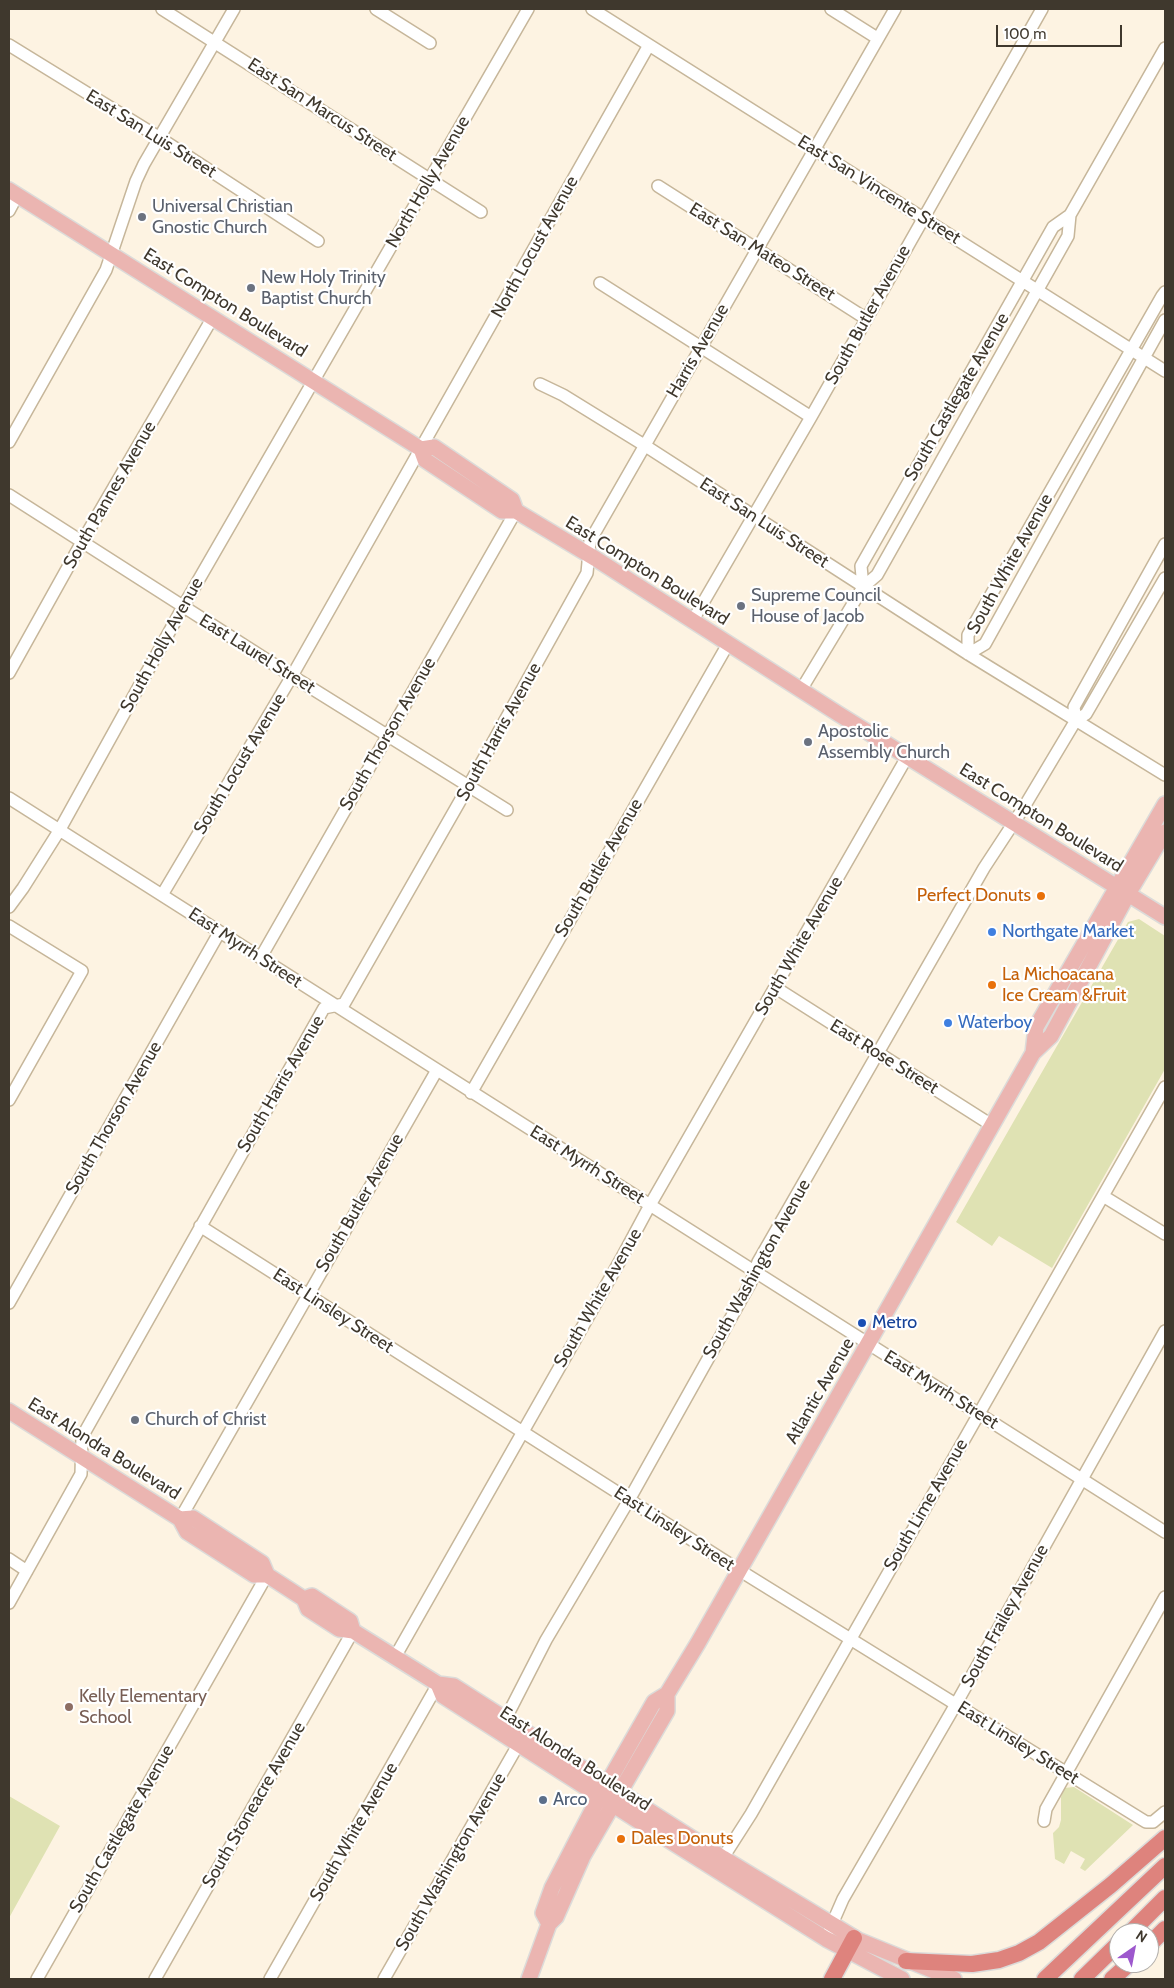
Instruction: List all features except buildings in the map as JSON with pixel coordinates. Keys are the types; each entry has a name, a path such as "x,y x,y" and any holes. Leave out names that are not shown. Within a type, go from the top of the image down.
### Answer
{"highway":[{"path":"906,1961 972,1964 999,1960 1019,1953 1039,1942 1112,1885 1165,1838"},
{"path":"1045,1979 1165,1866"},
{"path":"1140,1923 1165,1898"},
{"path":"832,1979 851,1944"},
{"path":"1082,1979 1109,1953"}],"main road":[{"name":"East Compton Boulevard","path":"13,193 421,449 434,447 512,500 516,511 1165,917"},
{"name":"Atlantic Avenue","path":"1123,891 1165,804"},
{"name":"Atlantic Avenue","path":"549,1924 543,1913 552,1888 574,1843 654,1702 667,1694 740,1570 993,1126 1033,1053 1036,1027 1123,891 1165,832"},
{"name":"East Alondra Boulevard","path":"9,1411 180,1519 194,1518 262,1563 267,1575 304,1599 308,1609 339,1629 353,1631 438,1684 454,1686 506,1718 617,1799 720,1864 826,1938 851,1944"},
{"name":"East Alondra Boulevard","path":"438,1684 444,1696 518,1744 604,1790"},
{"name":"Atlantic Avenue","path":"529,1979 549,1924 556,1917 584,1856 667,1711 667,1694"},
{"name":"East Alondra Boulevard","path":"720,1864 832,1924 851,1944"},
{"path":"851,1944 906,1961 954,1979"},
{"path":"851,1944 902,1979"}],"street":[{"name":"East San Marcus Street","path":"162,9 481,212"},
{"path":"9,442 97,287 112,254 136,181 234,9"},
{"path":"376,9 430,43"},
{"name":"North Holly Avenue","path":"313,381 528,9"},
{"name":"East San Vincente Street","path":"592,9 1165,371"},
{"path":"831,9 877,38"},
{"path":"813,149 895,9"},
{"name":"South Butler Avenue","path":"693,620 811,417 865,318 1042,9"},
{"name":"East San Luis Street","path":"9,45 160,138 318,241"},
{"name":"North Locust Avenue","path":"421,449 649,45"},
{"name":"South Castlegate Avenue","path":"801,690 863,587 877,576 1068,236 1070,215 1165,48"},
{"name":"Harris Avenue","path":"588,555 590,541 813,149"},
{"name":"East San Mateo Street","path":"658,186 865,318"},
{"path":"9,211 13,193"},
{"name":"South Castlegate Avenue","path":"863,587 861,566 1053,227 1070,215"},
{"path":"600,283 811,417"},
{"name":"South White Avenue","path":"968,654 968,635 1165,292"},
{"name":"South Pannes Avenue","path":"9,673 82,542 213,317"},
{"name":"South White Avenue","path":"968,654 985,644 1165,320"},
{"name":"South Holly Avenue","path":"9,907 60,832 183,607 313,381"},
{"name":"East San Luis Street","path":"540,384 563,395 644,445 968,654 1165,775"},
{"name":"South Locust Avenue","path":"162,895 292,676 421,449"},
{"name":"East Laurel Street","path":"9,495 292,676 507,810"},
{"name":"South Thorson Avenue","path":"261,957 516,511"},
{"path":"1165,544 1074,707 1076,720 1086,714 1165,578"},
{"name":"South Harris Avenue","path":"9,1603 81,1474 82,1437 324,1008 344,1004 587,573 588,555"},
{"name":"South Butler Avenue","path":"471,1092 728,644"},
{"name":"South Washington Avenue","path":"506,1718 546,1640 629,1500 746,1290 754,1272 878,1053 984,868 1076,720"},
{"name":"South White Avenue","path":"395,1657 650,1205 907,757"},
{"name":"East Myrrh Street","path":"9,798 1165,1532"},
{"path":"9,926 82,971 9,1100"},
{"name":"South Thorson Avenue","path":"9,1303 219,932"},
{"name":"East Rose Street","path":"776,988 993,1126"},
{"name":"South Butler Avenue","path":"180,1519 436,1070"},
{"name":"South Lime Avenue","path":"720,1864 1165,1087"},
{"path":"1103,1196 1165,1234"},
{"name":"East Linsley Street","path":"200,1226 629,1500 1140,1819 1146,1822 1153,1822 1165,1812"},
{"name":"South Frailey Avenue","path":"826,1938 843,1899 956,1704 1165,1331"},
{"path":"9,1559 27,1571"},
{"name":"South Castlegate Avenue","path":"37,1979 267,1575"},
{"path":"1044,1820 1046,1808 1165,1597"},
{"name":"South Stoneacre Avenue","path":"155,1979 353,1631"},
{"name":"South White Avenue","path":"270,1979 438,1684"},
{"name":"South Washington Avenue","path":"384,1979 518,1744"},
{"name":"South Frailey Avenue","path":"817,1915 843,1899"}],"green space":[{"path":"1139,919 1165,936 1165,1069 1052,1268 999,1236 992,1246 956,1222 1128,922"},
{"path":"1074,1787 1133,1825 1085,1871 1080,1868 1085,1859 1071,1851 1064,1864 1055,1859 1053,1833 1059,1827 1061,1820 1061,1797 1064,1788"},
{"path":"9,1796 60,1826 9,1918"}],"place":[{"name":"Universal Christian Gnostic Church","path":"142,217"},
{"name":"New Holy Trinity Baptist Church","path":"251,288"},
{"name":"Supreme Council House of Jacob","path":"741,606"},
{"name":"Apostolic Assembly Church","path":"808,742"},
{"name":"Perfect Donuts","path":"1041,896"},
{"name":"Northgate Market","path":"992,932"},
{"name":"La Michoacana Ice Cream &Fruit","path":"992,985"},
{"name":"Waterboy","path":"948,1023"},
{"name":"Metro","path":"862,1323"},
{"name":"Church of Christ","path":"135,1420"},
{"name":"Kelly Elementary School","path":"69,1707"},
{"name":"Arco","path":"543,1800"},
{"name":"Dales Donuts","path":"621,1839"}]}
